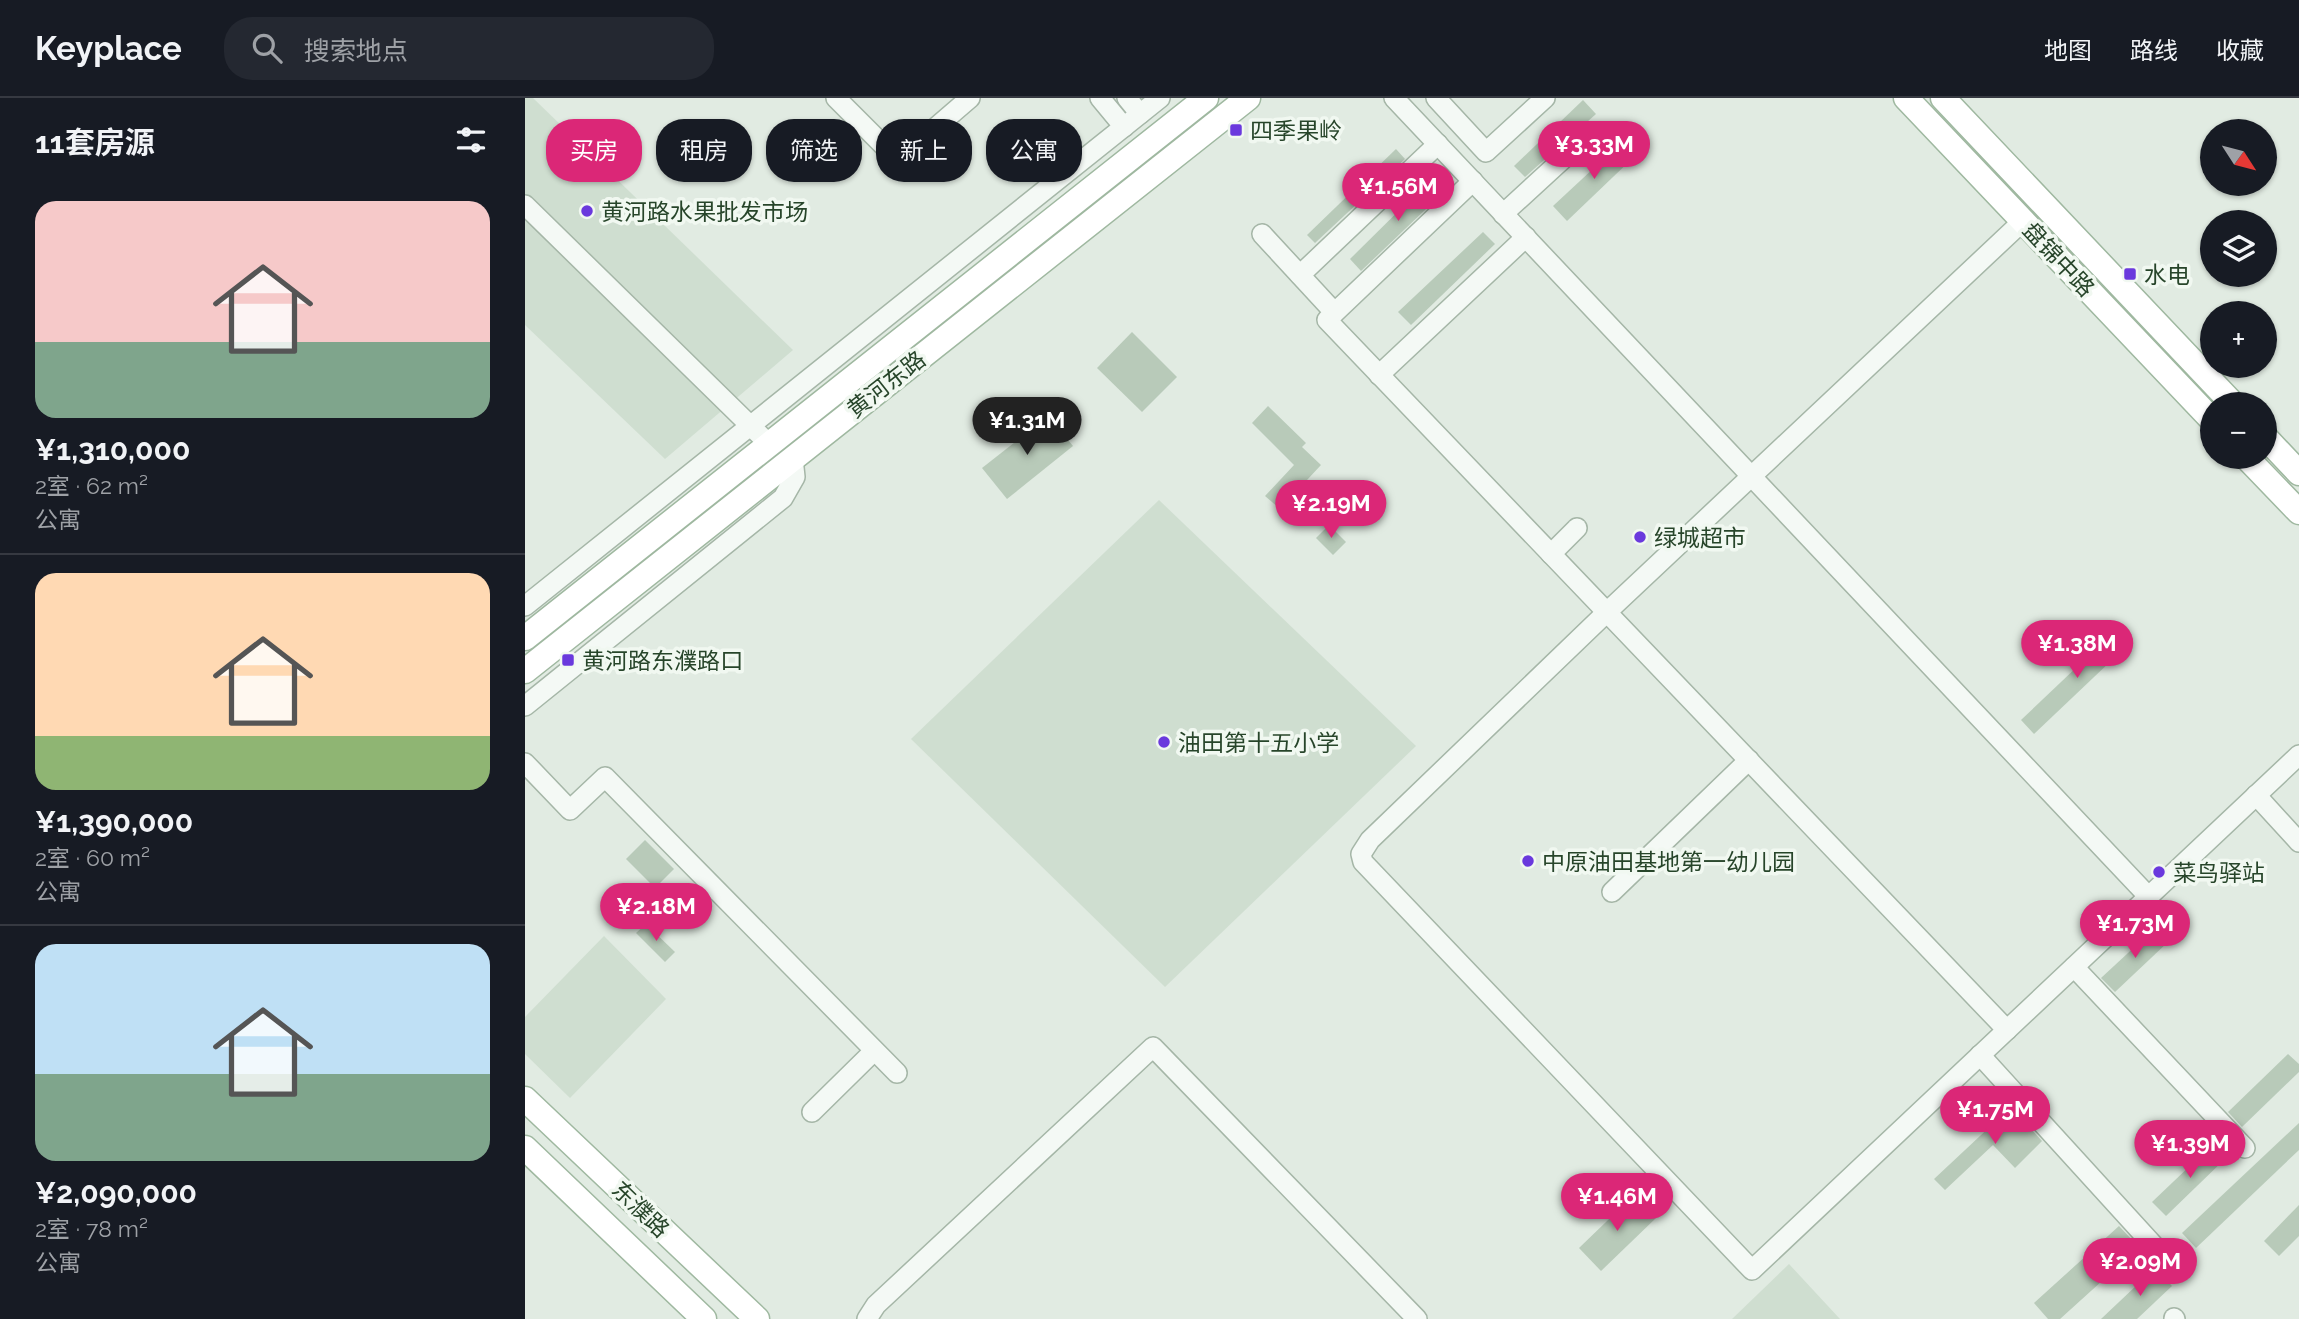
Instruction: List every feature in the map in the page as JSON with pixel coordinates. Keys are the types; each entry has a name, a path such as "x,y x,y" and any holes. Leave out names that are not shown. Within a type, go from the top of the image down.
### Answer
{"main road":[{"name":"黄河东路","path":"525,638 1206,98"},
{"name":"黄河东路","path":"525,671 1248,98"},
{"name":"盘锦中路","path":"1906,98 2200,408"},
{"name":"盘锦中路","path":"1943,98 2223,392"},
{"path":"2277,450 2299,473"},
{"path":"2258,469 2299,512"},
{"name":"东濮路","path":"525,1099 757,1319"},
{"name":"东濮路","path":"525,1148 704,1319"}],"street":[{"path":"841,100 898,160 971,98"},
{"path":"1100,98 1123,127"},
{"path":"1127,98 1140,114"},
{"path":"525,606 1160,98"},
{"path":"1394,98 2148,897"},
{"path":"1436,98 1486,152 1545,98"},
{"path":"1503,214 1587,137"},
{"path":"1300,275 1438,144"},
{"path":"1331,316 1473,181"},
{"path":"525,205 769,444"},
{"path":"2023,221 1607,612 1370,840 1361,854 1363,862 1752,1270 2299,755"},
{"path":"1262,234 1300,275 1379,375 2007,1030"},
{"path":"1379,375 1526,237"},
{"path":"525,706 783,498 795,477 793,458"},
{"path":"1551,554 1577,528"},
{"path":"1612,892 1749,760"},
{"path":"525,763 570,810 605,777 897,1073"},
{"path":"2256,795 2299,842"},
{"path":"2074,967 2245,1148"},
{"path":"867,1319 876,1306 1153,1047 1417,1319"},
{"path":"812,1112 874,1051"},
{"path":"1980,1055 2156,1248"}],"shaded area":[{"name":"黄河路水果批发市场","path":"525,98 533,98 555,119 546,119 546,182 620,182 793,350 665,459 525,325"},
{"name":"油田第十五小学","path":"1159,500 1416,746 1165,987 911,739"},
{"path":"604,936 666,999 570,1098 525,1054 525,1017"},
{"path":"1789,1264 1840,1319 1732,1319"}],"building":[{"path":"1583,100 1596,114 1525,177 1514,166"},
{"path":"1623,141 1636,155 1567,221 1553,206"},
{"path":"1396,149 1405,159 1315,243 1307,235"},
{"path":"1433,177 1446,190 1361,271 1350,259"},
{"path":"1483,232 1495,244 1411,325 1398,312"},
{"path":"1132,332 1177,377 1142,412 1097,368"},
{"path":"1268,406 1306,443 1302,447 1321,465 1280,509 1265,496 1294,465 1252,423"},
{"path":"1048,416 1073,446 1007,499 982,468"},
{"path":"1329,525 1346,542 1333,555 1316,538"},
{"path":"2119,627 2132,641 2034,734 2021,720"},
{"path":"645,840 674,869 655,888 626,859"},
{"path":"646,924 675,952 665,962 636,933"},
{"path":"2155,928 2168,942 2115,992 2101,978"},
{"path":"2288,1054 2299,1064 2299,1072 2242,1127 2228,1112"},
{"path":"2011,1107 2042,1141 2015,1168 1993,1145 1945,1190 1934,1179"},
{"path":"2299,1123 2299,1150 2196,1248 2182,1233"},
{"path":"2214,1143 2227,1157 2166,1216 2152,1202"},
{"path":"1634,1195 1656,1218 1601,1271 1579,1248"},
{"path":"2299,1205 2299,1236 2279,1256 2264,1241"},
{"path":"2119,1226 2136,1244 2120,1259 2123,1262 2060,1319 2048,1319 2034,1303"},
{"path":"2155,1268 2172,1286 2137,1319 2101,1319"}],"place":[{"name":"四季果岭","path":"1236,130"},
{"name":"黄河路水果批发市场","path":"587,211"},
{"name":"水电","path":"2130,274"},
{"name":"绿城超市","path":"1640,537"},
{"name":"黄河路东濮路口","path":"568,660"},
{"name":"油田第十五小学","path":"1164,742"},
{"name":"中原油田基地第一幼儿园","path":"1528,861"},
{"name":"菜鸟驿站","path":"2159,872"}]}
